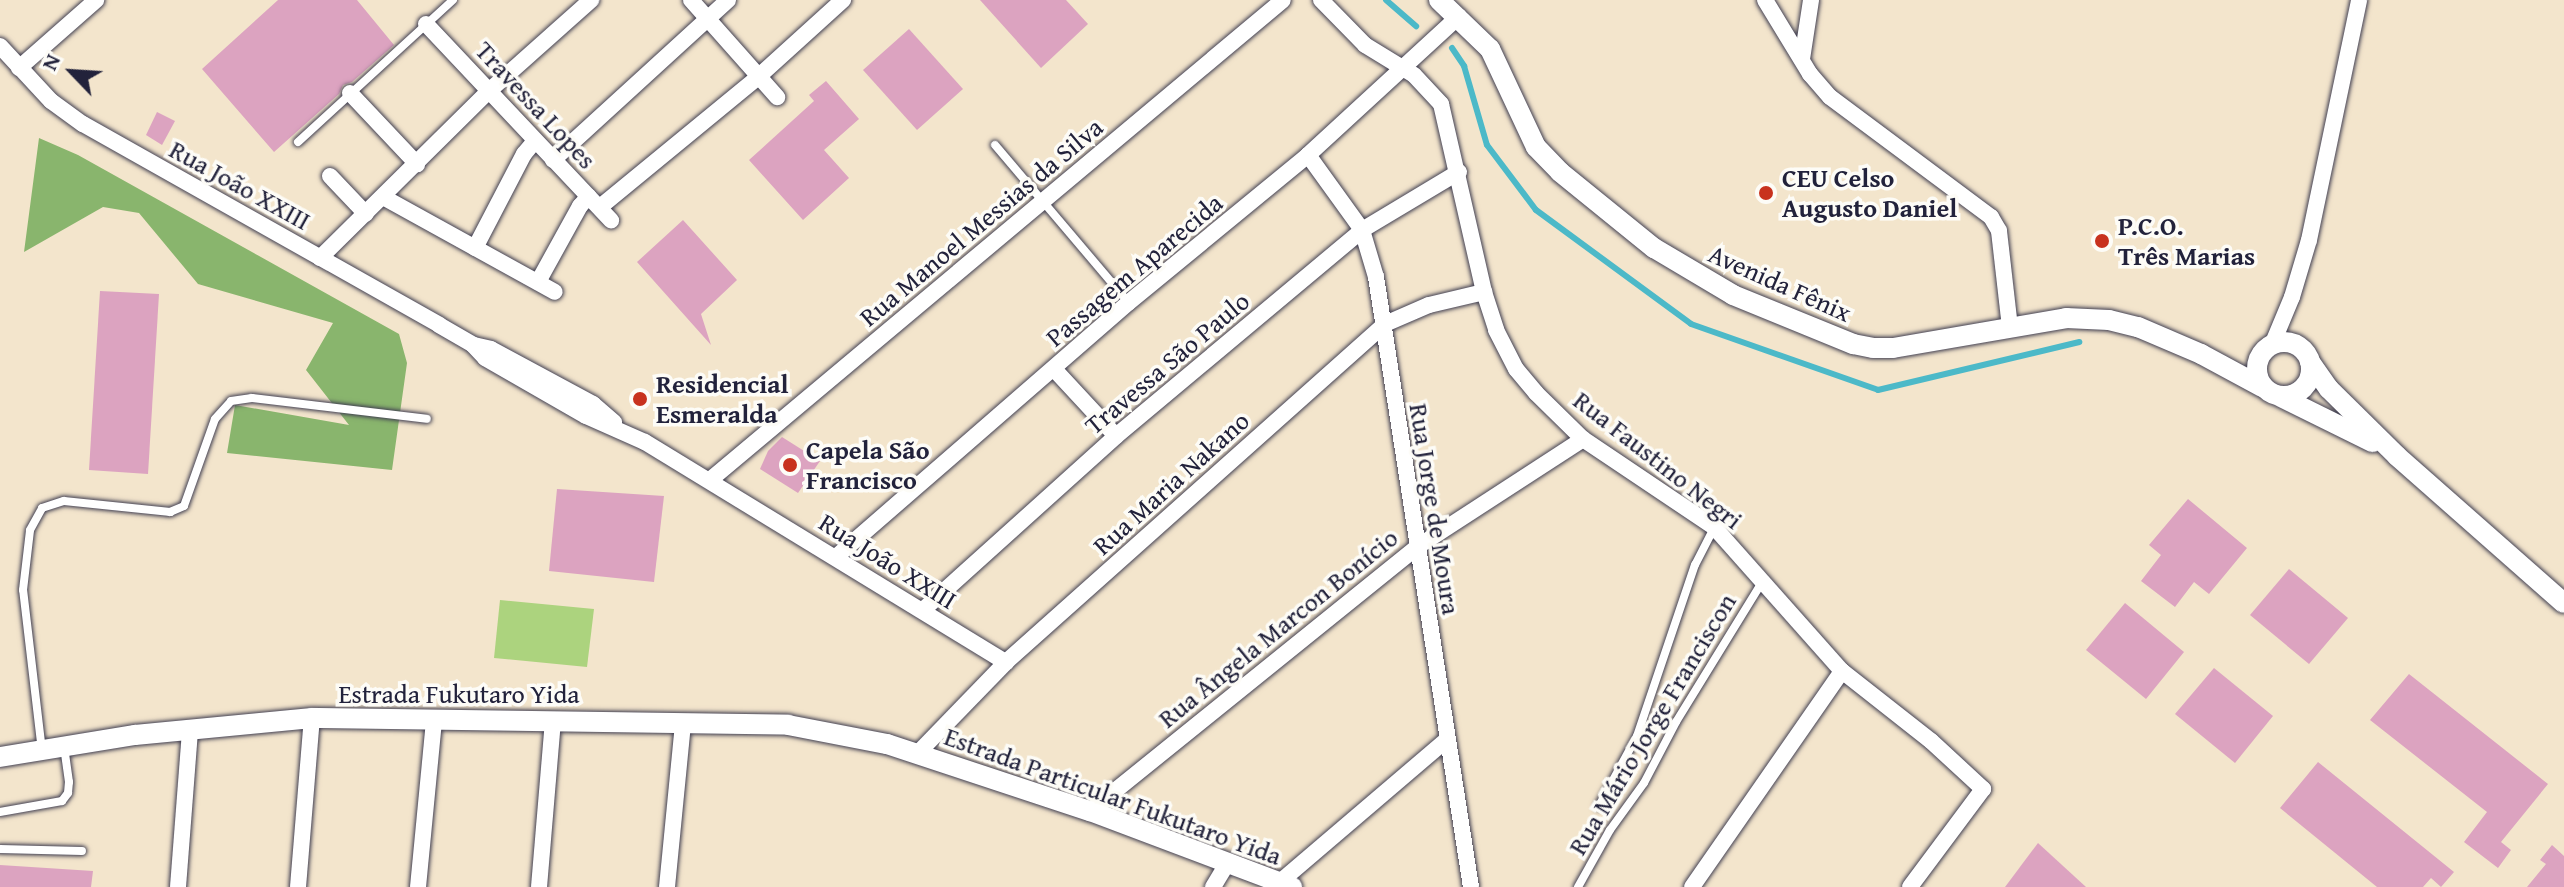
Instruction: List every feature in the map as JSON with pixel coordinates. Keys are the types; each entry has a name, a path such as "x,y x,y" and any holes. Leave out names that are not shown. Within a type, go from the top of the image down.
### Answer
{"street":[{"path":"19,68 96,0"},
{"path":"691,0 777,97"},
{"path":"553,160 728,0"},
{"path":"538,282 580,206 600,208 758,77 843,0"},
{"name":"Rua Manoel Messias da Silva","path":"710,480 1283,0"},
{"name":"Rua Faustino Negri","path":"1321,0 1365,45 1423,82 1441,104 1484,292 1496,330 1516,369 1583,439 1714,527 1842,671 1931,741 1983,789 1910,887"},
{"name":"Avenida Fênix","path":"1439,0 1490,49 1525,125 1548,161 1610,216 1705,281 1797,322 1873,348 1893,348 2066,318 2109,320 2138,327 2216,361 2397,456"},
{"path":"1765,0 1830,97 1991,217 1999,231 2010,327"},
{"path":"1782,27 1810,0"},
{"path":"1802,59 1810,0"},
{"path":"2310,362 2310,378 2304,387 2291,396 2272,392 2257,367 2292,297 2309,240 2359,0"},
{"path":"320,258 581,3"},
{"name":"Passagem Aparecida","path":"837,556 1128,303 1308,155 1459,16"},
{"name":"Travessa Lopes","path":"426,24 600,208"},
{"name":"Rua João XXIII","path":"0,46 51,101 83,124 473,345 485,358 586,416 620,428 710,480 1006,662"},
{"path":"350,93 417,164"},
{"path":"475,248 524,154 535,141"},
{"name":"Rua Jorge de Moura","path":"1308,155 1362,230 1385,324 1446,740 1471,887"},
{"name":"Travessa São Paulo","path":"923,610 1116,436 1362,230 1459,172"},
{"path":"330,176 366,214"},
{"path":"383,197 555,292"},
{"name":"Rua Maria Nakano","path":"917,754 1006,662 1385,324 1429,305 1484,292"},
{"path":"2216,361 2295,344 2329,389 2397,456 2564,603"},
{"path":"1054,369 1116,436"},
{"name":"Rua Ângela Marcon Bonício","path":"1090,811 1417,547 1583,439"},
{"path":"1692,887 1842,671"},
{"path":"298,887 312,718"},
{"name":"Estrada Fukutaro Yida","path":"0,757 135,735 312,718 788,725 833,731 917,754"},
{"path":"418,887 434,721"},
{"path":"539,887 553,722"},
{"path":"667,887 683,723"},
{"path":"178,887 190,730"},
{"path":"1286,884 1446,740"},
{"name":"Estrada Particular Fukutaro Yida","path":"917,754 1090,811 1228,862 1249,875 1286,884"},
{"path":"1213,887 1228,862"}],"lane":[{"path":"298,142 453,0"},
{"path":"995,145 1128,303"},
{"path":"43,752 23,590 30,530 42,508 64,501 170,512 184,506 215,419 231,401 252,398 427,419"},
{"path":"1599,806 1637,736 1695,565 1714,527"},
{"name":"Rua Mário Jorge Franciscon","path":"1578,887 1610,830 1644,783 1676,722 1762,582"},
{"path":"0,812 62,801 68,793 69,782 64,748"},
{"path":"0,849 82,851"}],"green space":[{"path":"39,138 78,155 399,334 407,363 392,470 227,453 235,405 349,425 306,370 333,323 198,284 139,213 103,207 24,252"},
{"path":"500,600 594,609 587,667 494,658"}],"building":[{"path":"278,0 357,0 394,45 352,82 343,85 339,94 274,152 202,69"},
{"path":"980,0 1066,0 1088,24 1041,68"},
{"path":"909,29 963,89 917,130 863,70"},
{"path":"826,81 859,119 824,150 849,178 803,220 749,160 814,101 809,95"},
{"path":"157,112 175,121 162,145 146,135"},
{"path":"683,220 737,280 701,314 711,345 637,262"},
{"path":"100,291 159,294 148,474 89,470"},
{"name":"Capela São Francisco","path":"782,437 820,461 798,493 760,469 768,451"},
{"path":"557,489 664,496 654,582 549,571"},
{"path":"2188,499 2247,548 2209,594 2194,582 2175,607 2141,581 2161,555 2149,545"},
{"path":"2289,569 2348,618 2309,664 2250,615"},
{"path":"2125,603 2184,652 2146,699 2086,650"},
{"path":"2214,668 2273,716 2235,763 2175,714"},
{"path":"2409,674 2548,784 2501,842 2511,850 2498,868 2464,842 2487,812 2370,720"},
{"path":"2318,762 2454,872 2441,887 2431,878 2423,887 2377,887 2280,808"},
{"path":"2038,843 2086,887 2005,887"},
{"path":"2552,845 2564,856 2564,887 2527,887 2546,864 2540,860"},
{"path":"0,865 93,871 91,887 0,887"}],"waterway":[{"path":"1386,0 1416,26"},
{"path":"1452,48 1464,66 1487,145 1536,210 1691,324 1878,390 2079,342"}],"place":[{"name":"CEU Celso Augusto Daniel","path":"1766,193"},
{"name":"P.C.O. Três Marias","path":"2102,241"},
{"name":"Residencial Esmeralda","path":"640,399"},
{"name":"Capela São Francisco","path":"790,465"}]}
